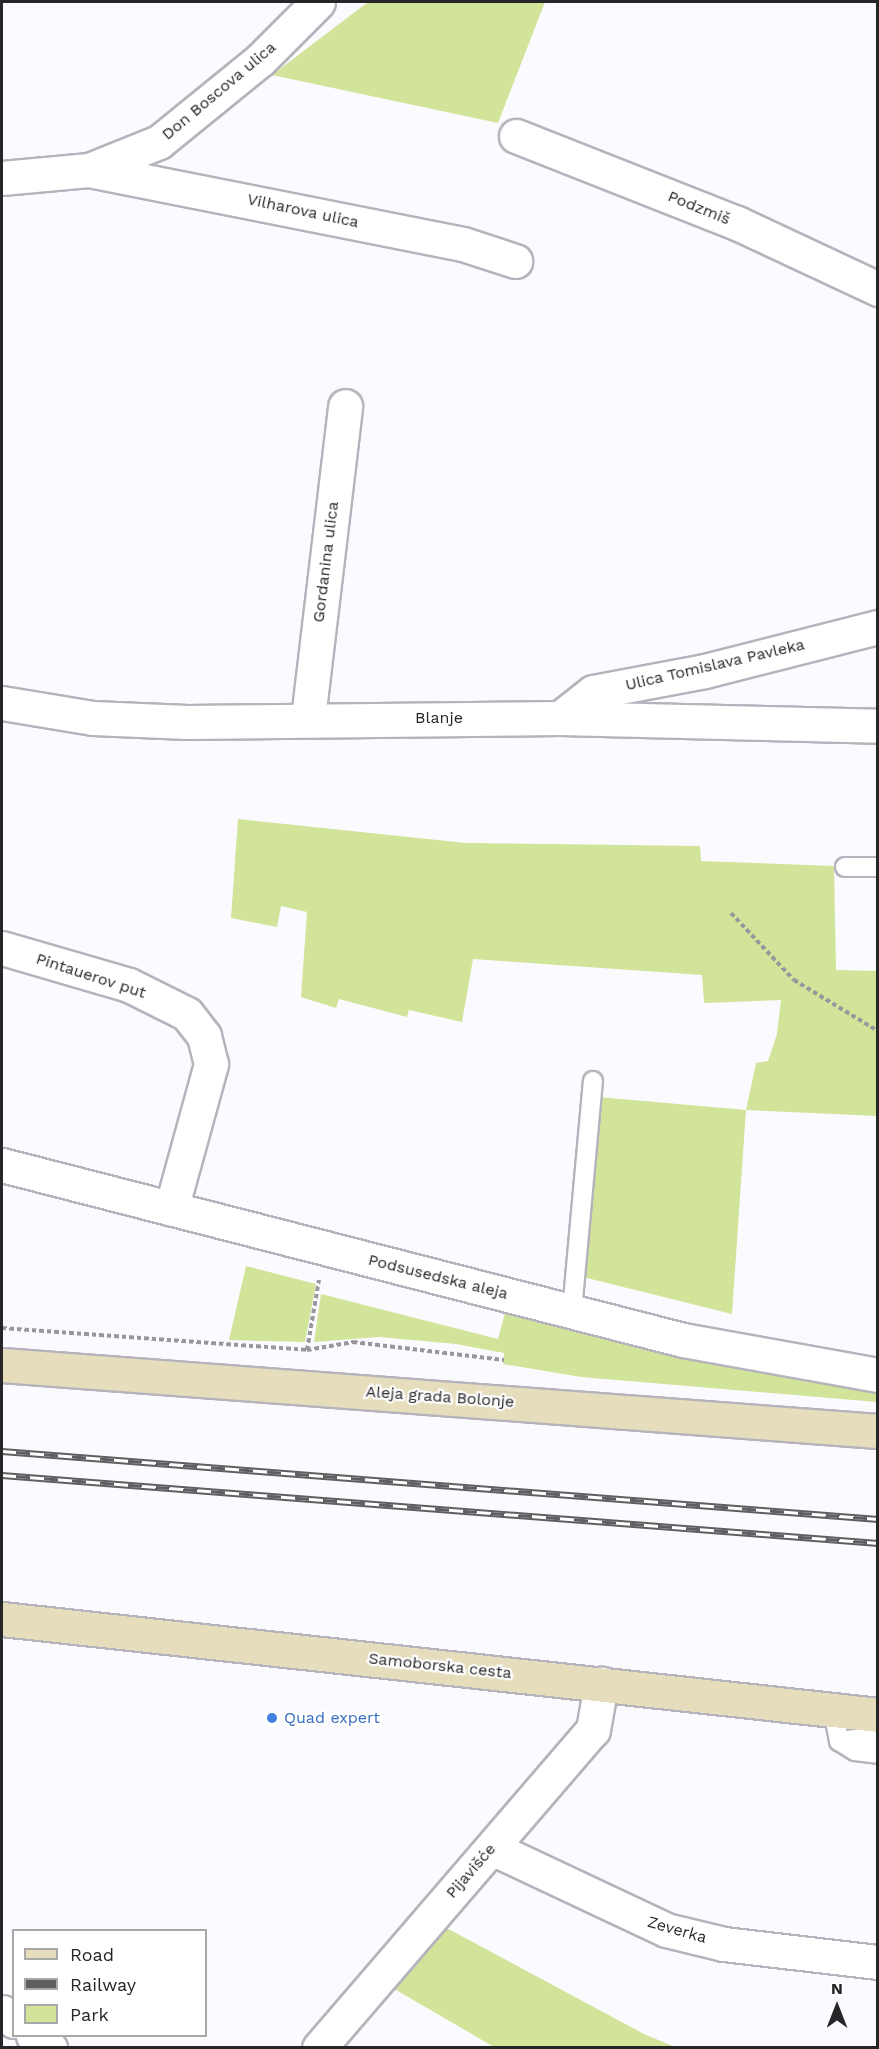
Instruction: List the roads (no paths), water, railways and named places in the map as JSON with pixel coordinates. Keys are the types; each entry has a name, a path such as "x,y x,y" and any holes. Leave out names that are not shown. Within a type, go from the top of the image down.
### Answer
{"main road":[{"name":"Aleja grada Bolonje","path":"2,1365 878,1431"},
{"name":"Samoborska cesta","path":"2,1618 878,1714"}],"street":[{"name":"Don Boscova ulica","path":"2,178 89,170 159,142 260,60 318,2"},
{"name":"Podzmiš","path":"516,136 737,223 878,289"},
{"name":"Vilharova ulica","path":"89,170 452,242 515,261"},
{"name":"Gordanina ulica","path":"308,718 345,406"},
{"name":"Ulica Tomislava Pavleka","path":"560,718 593,692 705,671 878,627"},
{"name":"Blanje","path":"2,703 93,718 560,718 878,726"},
{"name":"Pintauerov put","path":"2,948 129,985 187,1014 204,1036 211,1064 171,1209"},
{"name":"Podsusedska aleja","path":"2,1165 682,1340 878,1375"},
{"name":"Pijavišće","path":"319,2048 593,1730 601,1684"},
{"name":"Zeverka","path":"492,1848 666,1930 724,1944 878,1962"},
{"path":"34,2037 50,2048"}],"lane":[{"path":"845,867 878,867"},
{"path":"572,1311 593,1081"},
{"path":"833,1710 839,1741 855,1752 878,1754"},
{"path":"839,1741 878,1736"}],"railway":[{"path":"2,1451 878,1519"},
{"path":"2,1475 878,1543"}],"place":[{"name":"Quad expert","path":"272,1718"}]}
